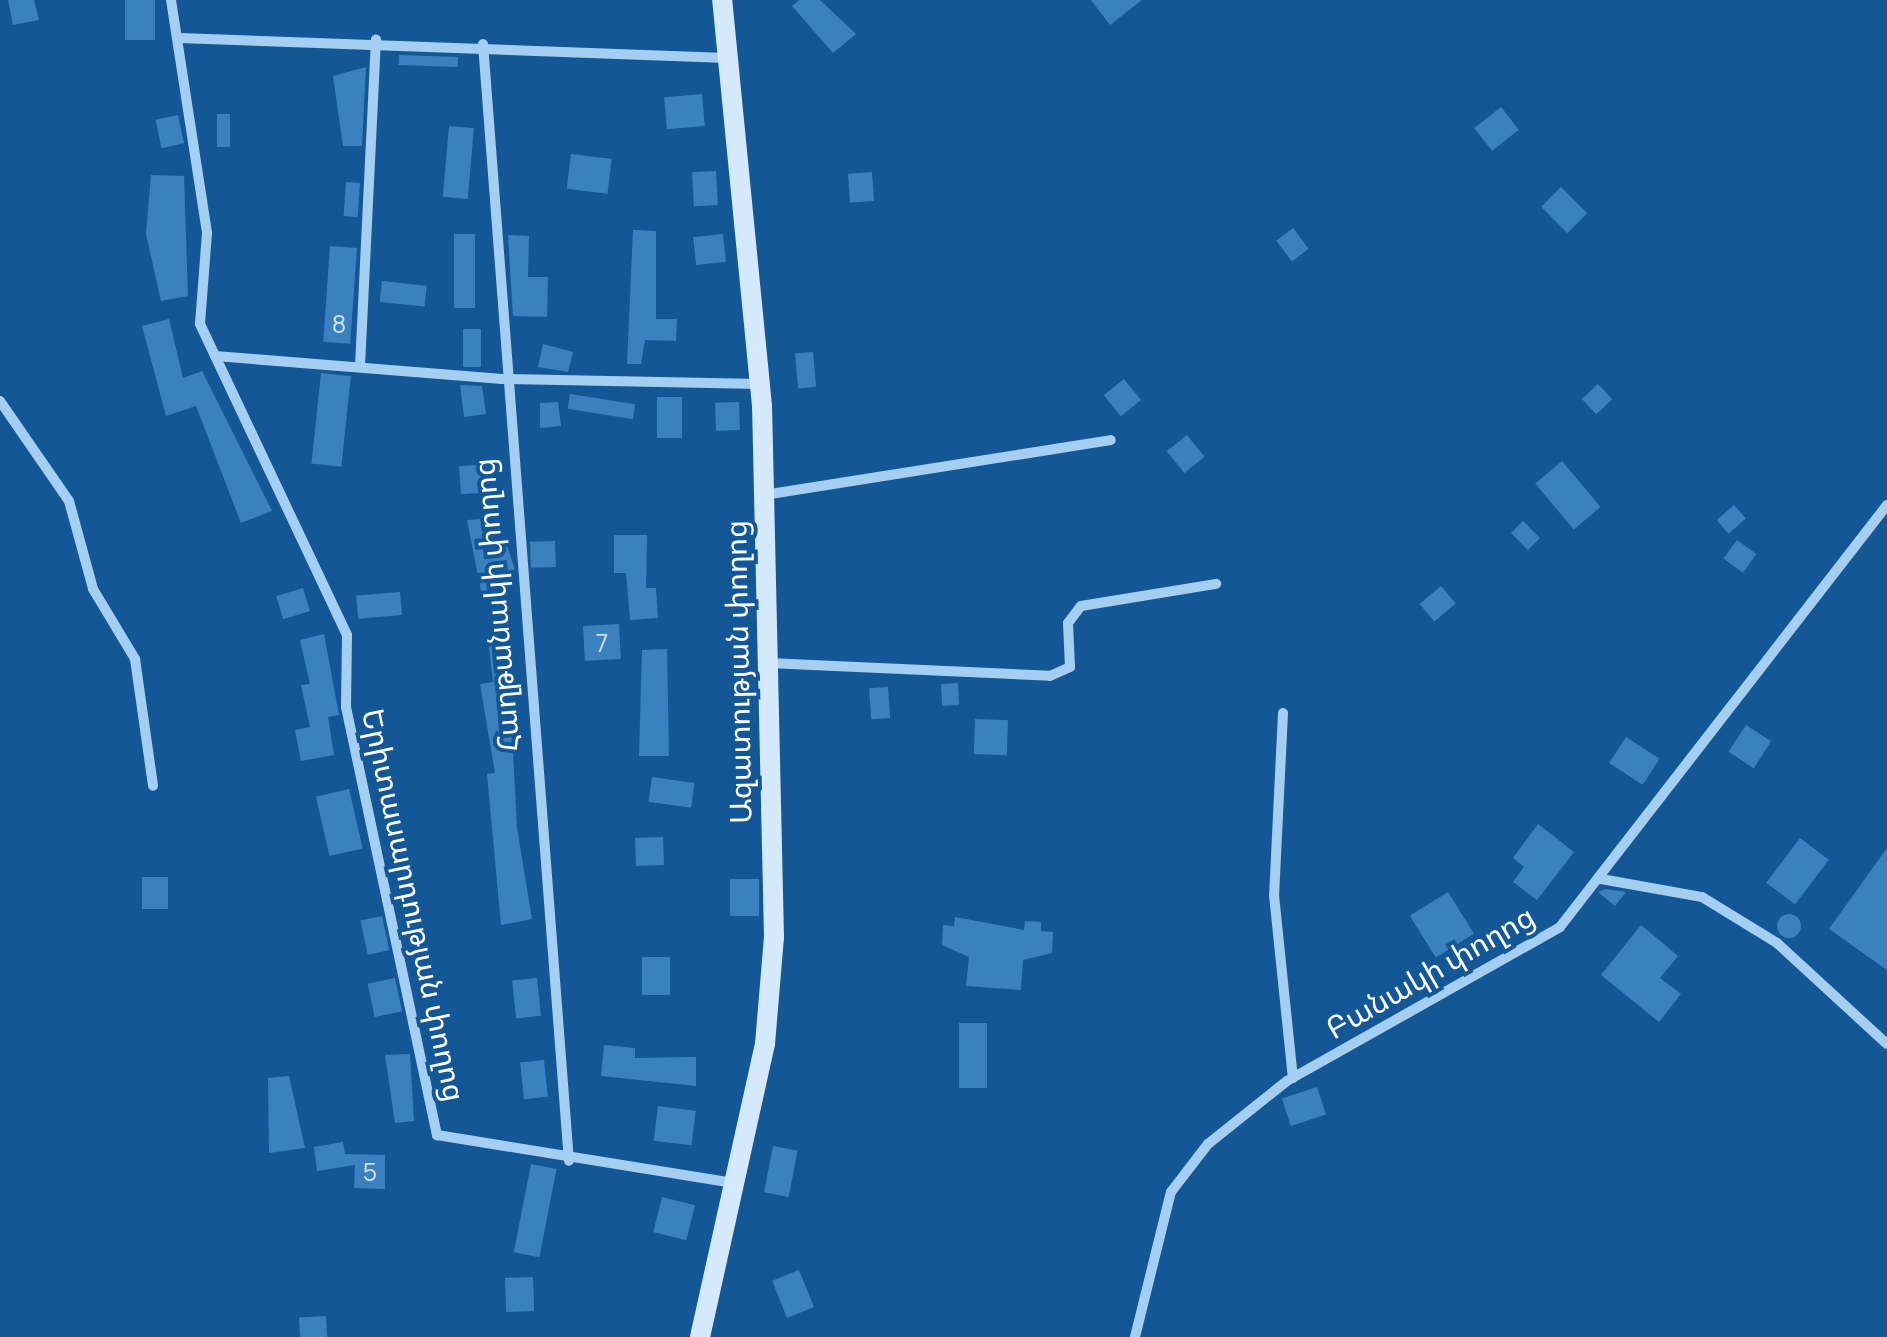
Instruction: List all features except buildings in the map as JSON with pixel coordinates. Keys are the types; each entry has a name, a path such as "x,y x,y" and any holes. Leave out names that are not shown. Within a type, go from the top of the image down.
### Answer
{"street":[{"name":"Երիտասարդության փողոց","path":"172,0 207,233 200,324 347,635 346,707 437,1135 569,1161"},
{"name":"Ազատության փողոց","path":"700,1337 765,1044 774,937 761,384 722,0"},
{"path":"179,38 376,39 730,58"},
{"path":"360,366 376,39"},
{"name":"Հաղթանակի փողոց","path":"483,44 502,380 569,1161"},
{"path":"215,356 502,380 761,384"},
{"path":"0,400 69,501 93,588 136,659 153,786"},
{"path":"764,494 1111,440"},
{"name":"Բանակի փողոց","path":"1135,1337 1171,1192 1208,1144 1293,1078 1510,961 1560,927 1601,879 1887,505"},
{"path":"768,664 1050,676 1070,667 1068,623 1081,606 1216,584"},
{"path":"1284,714 1274,895 1293,1078"},
{"path":"1601,879 1659,885 1718,906 1777,944 1887,1044"},
{"path":"569,1161 735,1183"}]}
